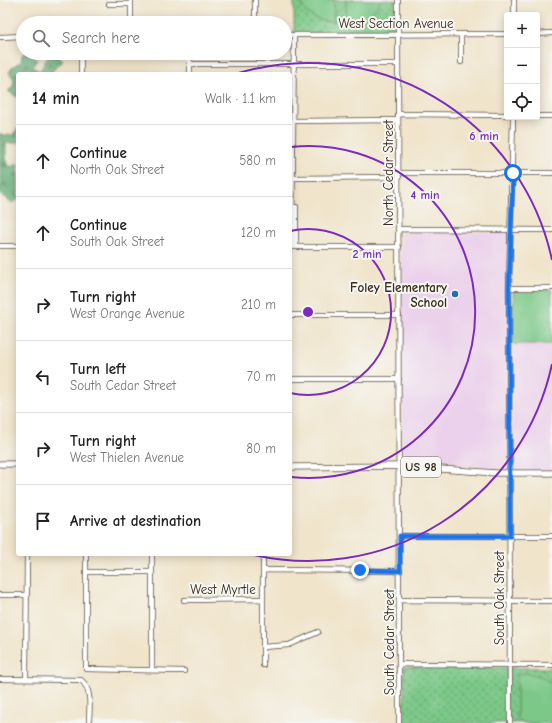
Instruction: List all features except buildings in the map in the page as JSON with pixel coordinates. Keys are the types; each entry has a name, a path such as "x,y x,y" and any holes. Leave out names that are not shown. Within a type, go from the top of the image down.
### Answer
{"main road":[{"path":"0,464 16,464"},
{"name":"US 98","path":"292,467 399,466 510,473 552,473"}],"street":[{"path":"255,0 255,16"},
{"name":"North Cedar Street","path":"398,0 399,466"},
{"path":"514,0 514,12"},
{"path":"109,4 132,2 131,16"},
{"path":"461,34 461,62"},
{"name":"West Section Avenue","path":"294,35 504,34"},
{"path":"540,34 552,34"},
{"path":"294,35 292,121 293,247 399,247"},
{"path":"0,37 16,36"},
{"path":"81,60 81,72"},
{"path":"190,60 190,72"},
{"path":"190,64 398,64"},
{"path":"398,114 504,115"},
{"path":"540,116 552,116"},
{"path":"292,121 398,120"},
{"name":"South Oak Street","path":"510,723 509,288 513,173 513,120"},
{"path":"293,178 552,173"},
{"path":"399,229 552,230"},
{"path":"0,246 16,246"},
{"path":"509,288 552,288"},
{"path":"292,315 399,315"},
{"path":"292,379 399,379"},
{"name":"South Cedar Street","path":"399,466 400,723"},
{"path":"400,536 552,536"},
{"path":"26,679 27,556"},
{"path":"86,556 86,669 184,671"},
{"path":"152,556 152,670"},
{"path":"263,556 263,665"},
{"path":"263,570 400,571"},
{"path":"86,572 152,572"},
{"path":"0,595 27,595"},
{"name":"West Myrtle","path":"184,600 263,599"},
{"path":"400,600 552,601"},
{"path":"263,647 289,645 318,632"},
{"path":"400,664 552,664"},
{"path":"0,679 81,680 88,688 89,723"}],"shaded area":[{"name":"Foley Elementary School","path":"401,232 510,232 508,469 403,462"},
{"path":"513,289 552,290 552,471 512,471"}],"green space":[{"path":"294,0 395,0 395,32 294,35"},
{"path":"299,0 334,0 334,21 323,21 308,14"},
{"path":"346,0 381,0 375,9 367,16 357,21 346,22"},
{"path":"21,60 37,60 32,67 40,71 46,60 63,61 52,72 16,72 16,97 8,91 13,86 14,79 9,73 12,67 21,62"},
{"path":"16,130 16,143 6,143 6,160 10,167 16,165 16,201 11,203 0,194 0,133 3,135 12,135"},
{"path":"513,289 552,290 552,344 513,344"},
{"path":"404,667 552,668 552,723 404,723"},
{"path":"527,673 540,676 552,683 552,723 522,723 517,718 517,674"}],"place":[{"name":"Foley Elementary School","path":"455,294"}],"route":[{"path":"360,570 400,571 400,536 510,536 509,288 513,173"}]}
